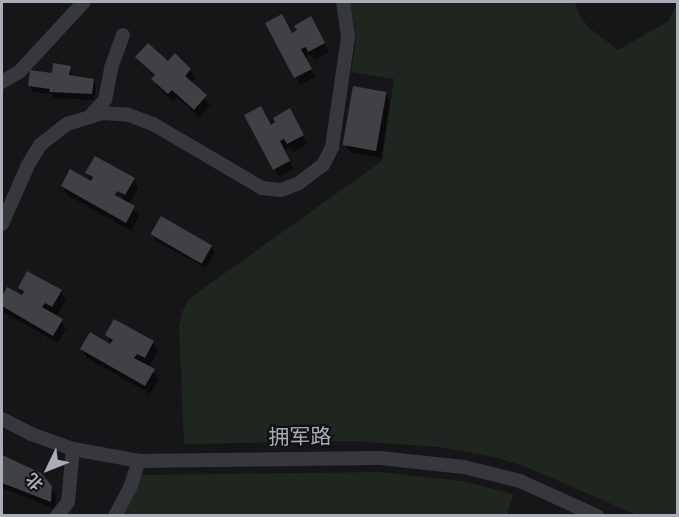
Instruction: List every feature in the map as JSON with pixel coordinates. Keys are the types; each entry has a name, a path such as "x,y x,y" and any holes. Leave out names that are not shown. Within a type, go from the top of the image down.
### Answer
{"street":[{"path":"2,82 20,71 84,2"},
{"path":"105,100 108,109 153,124 262,188 275,190 293,186 319,169 330,154 348,37 343,2"},
{"path":"2,224 28,165 40,146 67,124 100,109 105,100 111,68 123,34"},
{"path":"90,115 116,113"},
{"name":"拥军路","path":"2,418 32,434 73,450 139,461 352,458 437,463 520,481 597,516"},
{"path":"57,516 68,502 73,450"},
{"path":"115,516 139,461"}],"shaded area":[{"path":"350,2 575,2 578,13 588,27 618,50 669,21 677,2 677,515 637,515 524,466 494,457 439,447 352,441 184,444 179,327 182,312 190,298 382,161 394,79 351,72 356,38"},
{"path":"380,472 462,481 513,494 507,515 122,516 141,475"}],"building":[{"path":"282,14 292,33 297,30 294,26 311,16 325,43 308,52 306,47 301,49 312,69 294,78 265,23"},
{"path":"148,43 168,61 175,53 191,69 185,76 207,95 194,110 172,90 168,94 151,79 155,75 135,57"},
{"path":"53,63 71,66 69,75 94,79 92,94 49,92 50,89 28,86 30,70 52,73"},
{"path":"353,86 386,92 376,151 343,145"},
{"path":"261,106 271,125 275,122 273,118 290,108 304,135 287,144 284,139 280,141 290,161 273,170 244,115"},
{"path":"95,156 135,178 125,195 117,191 115,195 135,206 126,223 61,186 70,169 91,181 93,177 85,173"},
{"path":"161,216 212,246 202,264 150,234"},
{"path":"27,271 62,290 52,307 45,303 42,307 63,319 53,336 2,306 2,296 7,287 22,295 24,291 18,288"},
{"path":"114,319 154,341 145,358 137,354 134,358 155,369 145,386 80,349 90,332 110,344 113,340 105,335"},
{"path":"2,455 41,473 52,486 51,502 2,483"}]}
